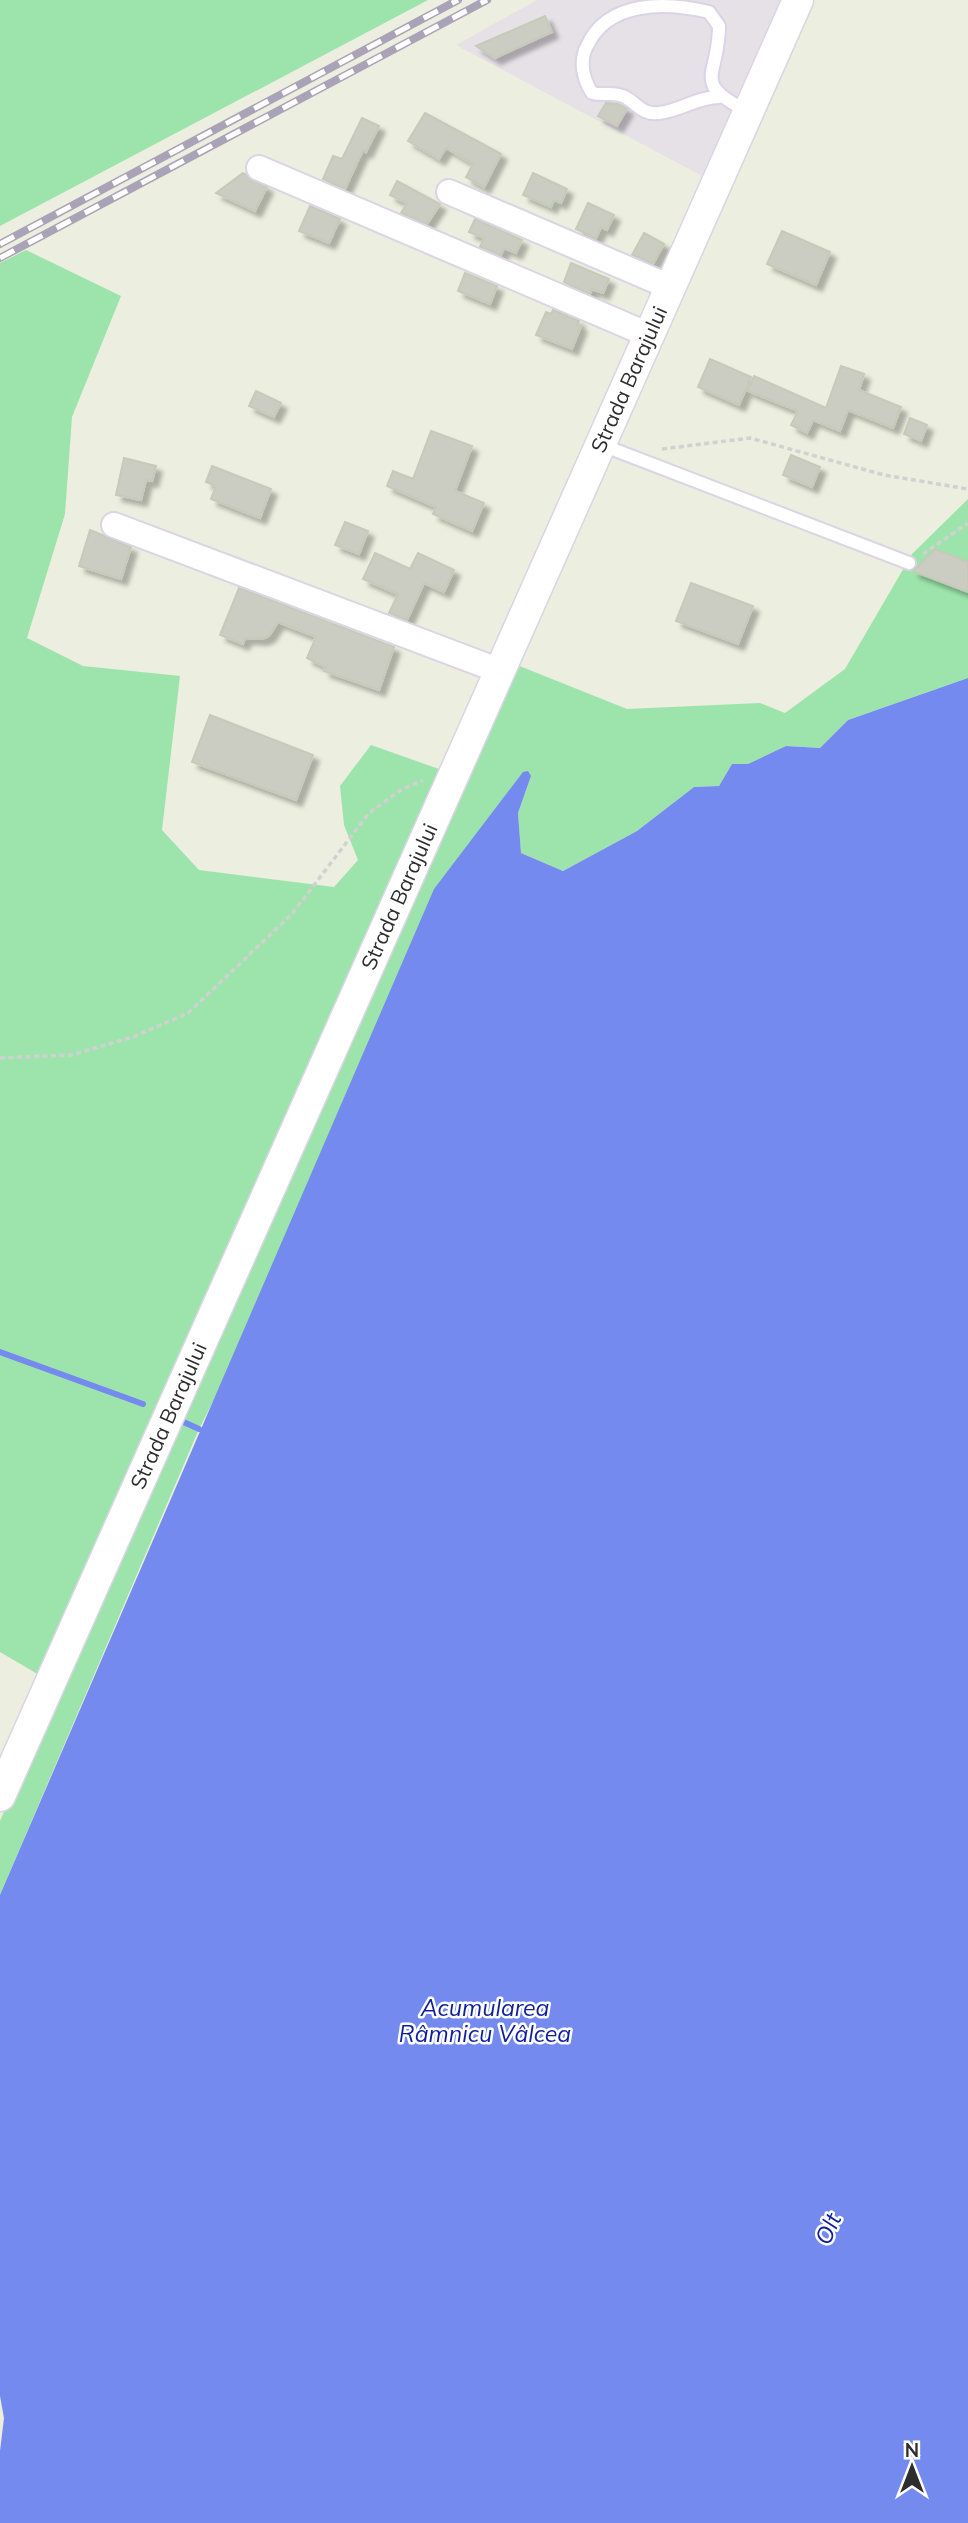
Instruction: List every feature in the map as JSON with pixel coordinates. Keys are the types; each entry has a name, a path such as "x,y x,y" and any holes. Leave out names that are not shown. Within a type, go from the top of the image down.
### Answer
{"street":[{"name":"Strada Barajului","path":"0,1796 500,671 614,450 649,335 798,0"},
{"path":"259,169 649,335"},
{"path":"449,192 670,287"},
{"path":"114,525 500,671"}],"lane":[{"path":"719,97 712,83 719,26 709,12 671,6 625,10 599,28 583,52 583,68 592,93 610,92 625,97 648,113 661,113 706,97 719,97 748,111"},
{"path":"614,450 909,563"}],"path":[{"path":"614,450 750,439 884,475 968,489"},
{"path":"909,563 968,523"},
{"path":"0,1058 71,1055 133,1037 188,1013 292,914 369,813 401,790 458,766"}],"shaded area":[{"path":"537,0 785,0 704,177 456,45"}],"green space":[{"path":"0,0 428,0 0,226"},
{"path":"26,250 121,296 72,417 65,514 27,638 83,666 180,676 162,830 199,870 334,887 358,860 344,825 340,786 371,745 439,769 463,782 517,665 627,709 760,703 785,713 845,669 912,554 968,499 968,678 848,720 820,748 786,746 748,764 732,764 719,786 694,787 637,831 563,871 521,853 518,813 531,776 199,1429 0,1895 0,1821 58,1686 0,1652 0,263"}],"water":[{"name":"Acumularea Râmnicu Vâlcea","path":"968,678 968,2523 0,2523 0,2451 4,2418 0,2396 0,1895 434,889 523,772 528,771 531,776 518,813 521,853 563,871 637,831 694,787 719,786 732,764 748,764 786,746 820,748 848,720"}],"building":[{"path":"545,16 552,32 495,58 476,46"},
{"path":"606,103 618,104 627,109 617,126 598,116"},
{"path":"425,113 501,154 484,187 466,177 473,164 446,148 439,159 408,141"},
{"path":"362,118 379,126 366,152 363,150 345,189 323,179 333,156 342,159"},
{"path":"243,173 267,187 255,211 216,193"},
{"path":"533,173 567,189 561,203 554,200 551,207 523,195"},
{"path":"397,181 440,204 427,224 401,213 407,203 390,195"},
{"path":"588,203 614,215 607,230 601,227 596,238 576,229"},
{"path":"310,206 340,219 329,243 299,231"},
{"path":"475,219 522,240 516,253 504,248 501,255 480,247 484,238 469,232"},
{"path":"782,231 830,252 816,285 767,264"},
{"path":"644,233 664,244 653,264 632,255"},
{"path":"571,263 609,279 603,293 592,289 590,294 564,282"},
{"path":"465,273 497,286 490,304 458,291"},
{"path":"553,310 579,321 577,325 581,326 572,349 536,335 546,312 551,314"},
{"path":"710,359 751,377 739,405 698,387"},
{"path":"841,366 864,374 859,390 901,407 893,428 848,410 840,431 813,420 807,433 791,425 798,411 748,391 754,376 826,408"},
{"path":"256,391 281,403 274,417 249,406"},
{"path":"910,418 927,425 921,441 904,434"},
{"path":"431,431 472,446 455,491 484,503 472,531 433,514 436,507 387,486 393,471 413,479"},
{"path":"791,455 820,467 812,487 783,475"},
{"path":"124,458 156,466 152,481 146,480 141,500 116,495"},
{"path":"212,466 271,489 260,518 211,499 216,486 206,482"},
{"path":"345,522 368,531 359,554 335,545"},
{"path":"90,530 131,547 121,579 79,566"},
{"path":"935,549 968,562 968,592 913,571"},
{"path":"375,553 410,569 418,553 454,570 444,592 424,583 407,620 389,613 398,594 363,579"},
{"path":"691,583 753,606 738,644 676,621"},
{"path":"239,588 394,647 379,690 324,671 326,667 307,658 316,637 278,622 269,636 262,639 245,638 243,644 220,635"},
{"path":"210,715 313,755 296,800 192,762"}],"waterway":[{"path":"0,1352 143,1404"},
{"path":"177,1419 199,1429"}],"railway":[{"path":"0,244 458,0"},
{"path":"0,258 487,0"}],"water label":[{"name":"Olt","path":"828,2229"}]}
